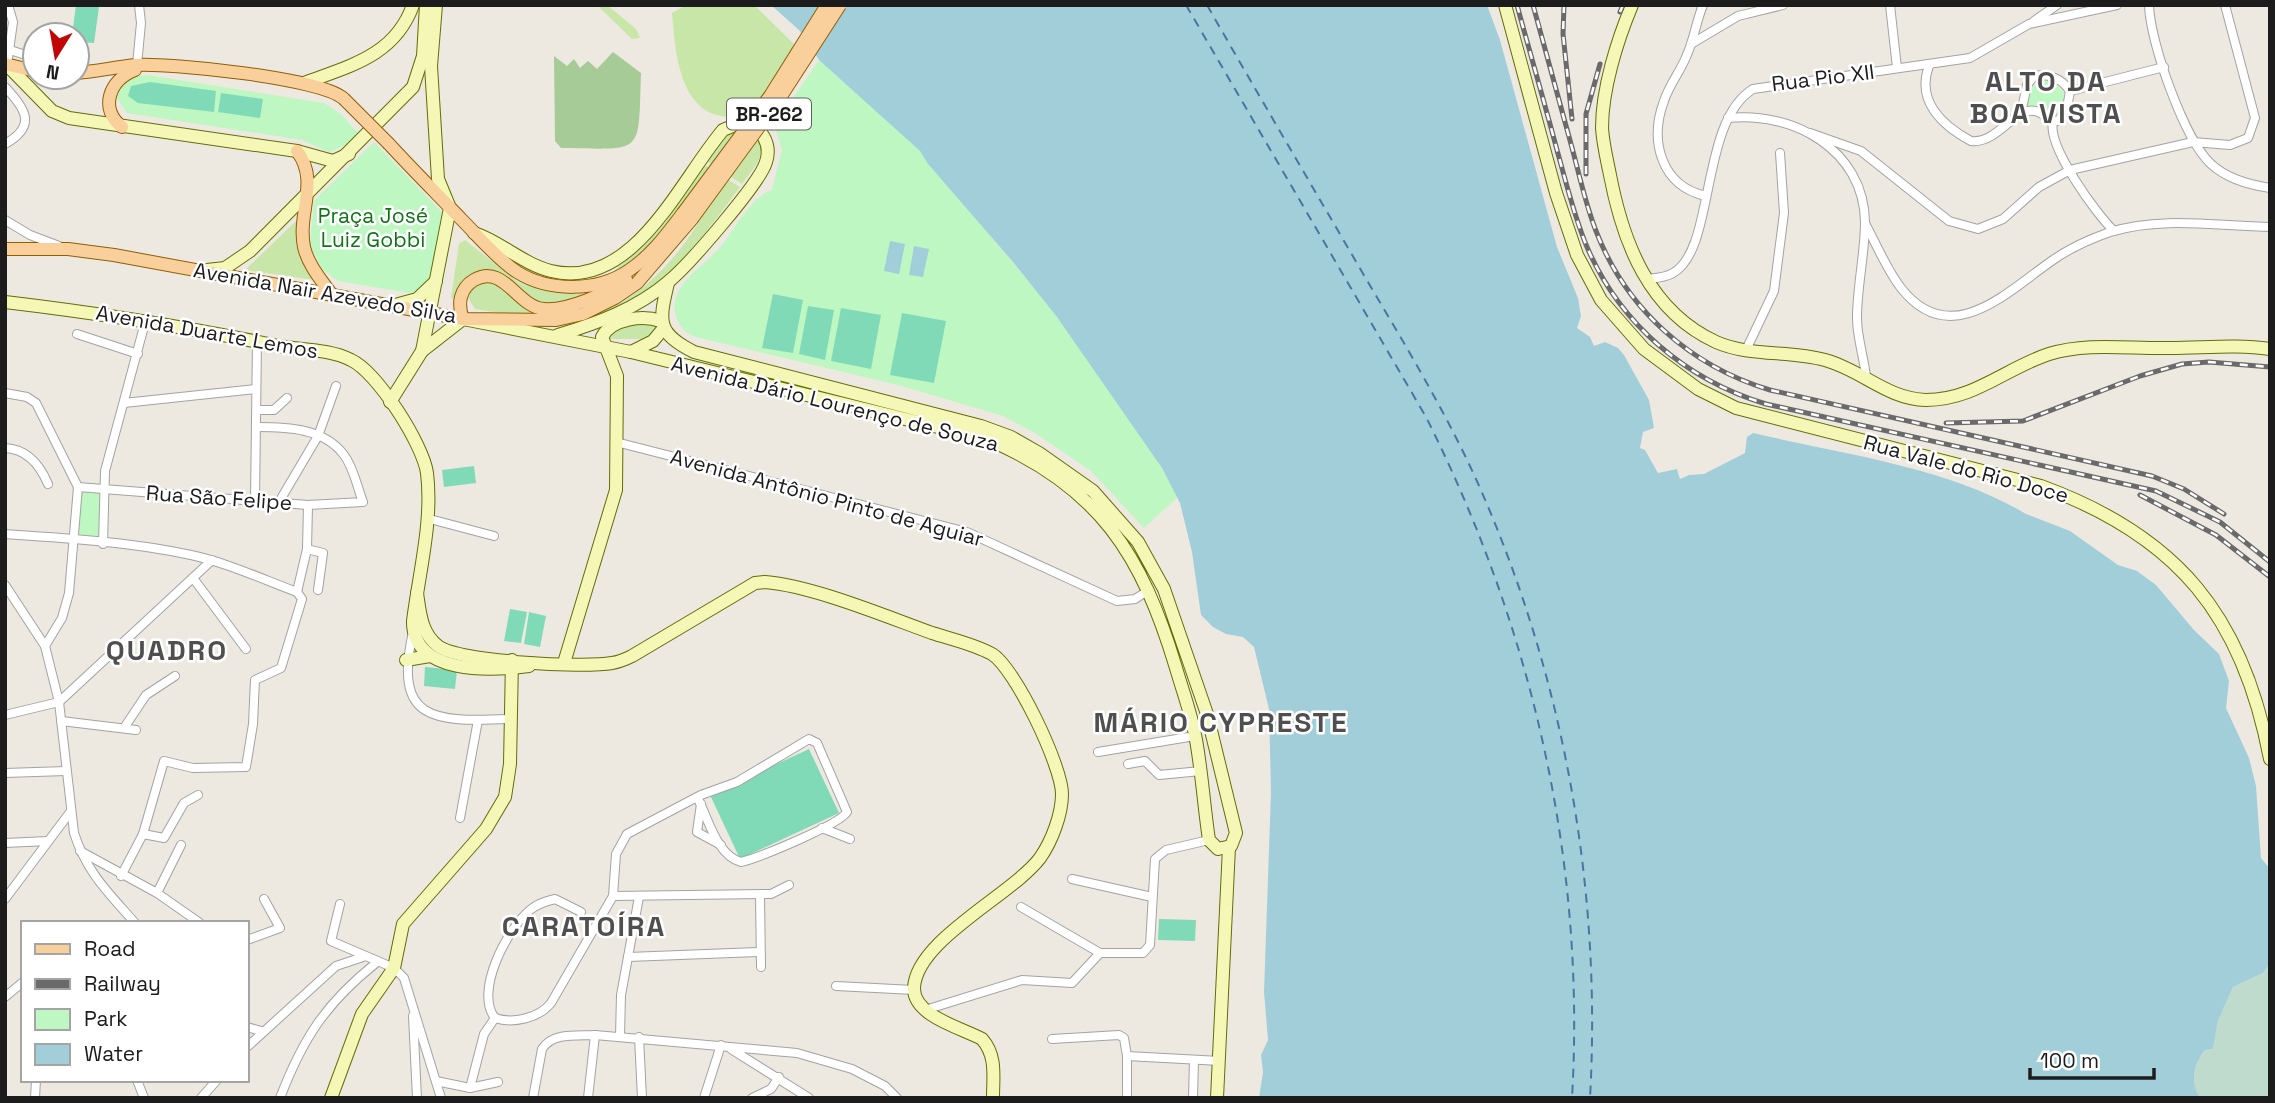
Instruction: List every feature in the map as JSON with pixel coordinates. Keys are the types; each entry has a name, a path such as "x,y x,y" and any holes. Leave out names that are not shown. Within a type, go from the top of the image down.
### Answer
{"main road":[{"name":"BR-262","path":"688,216 770,96 827,5"},
{"name":"BR-262","path":"688,216 778,102 839,5"},
{"path":"122,127 111,115 109,97 120,77 141,65"},
{"path":"91,72 141,65 196,69 304,83 333,91 389,144 474,233 516,271 541,283 567,287 608,281 628,271 657,246"},
{"path":"297,150 309,171 304,247 313,267 332,295"},
{"path":"463,319 461,296 466,286 479,278 499,278 531,306 554,309 605,293 623,282 688,216"},
{"name":"Avenida Nair Azevedo Silva","path":"8,248 68,249 205,270 463,319 556,320 583,314 637,284 688,216"}],"street":[{"path":"8,5 13,22 6,64 52,111 69,118 122,127 297,150 332,161 349,153"},
{"path":"139,5 141,65"},
{"path":"304,83 351,68 370,58 402,28 413,5"},
{"path":"205,270 225,268 242,258 307,196 413,87 423,57 426,5"},
{"path":"390,402 422,351 432,312 450,208 438,179 432,66 436,5"},
{"name":"Rua Vale do Rio Doce","path":"1505,5 1569,233 1585,273 1601,300 1629,333 1660,362 1698,389 1737,408 2031,483 2080,500 2133,529 2179,569 2226,627 2249,675 2270,759"},
{"path":"1632,5 1614,64 1602,130 1619,219 1629,250 1646,279 1684,323 1714,341 1746,349 1816,358 1866,377 1898,397 1928,400 1970,392 2046,355 2073,348 2229,345 2270,349"},
{"path":"1703,5 1692,44 1664,101 1659,137 1671,176 1684,189 1706,195"},
{"path":"1692,44 1738,16 1783,5"},
{"path":"1890,5 1897,68"},
{"path":"2029,24 2057,5"},
{"name":"Rua Pio XII","path":"1646,279 1674,273 1688,257 1728,118 1738,100 1762,86 1929,66 1981,54 2029,24 2117,5"},
{"path":"2149,5 2164,66 2193,142 2222,172 2270,188"},
{"path":"1728,118 1766,117 1861,151 1949,221 1968,229 1994,224 2039,187 2070,170 2193,142 2237,144 2248,138 2255,125 2252,103 2225,5"},
{"path":"10,50 21,54"},
{"path":"1929,66 1924,83 1926,99 1936,113 1970,141 1993,137 2021,113 2036,109 2053,122"},
{"path":"2070,91 2164,66"},
{"path":"91,70 97,71"},
{"path":"2021,113 2021,103 2030,80 2039,75 2056,78 2070,91"},
{"path":"5,87 23,110 26,121 18,137 5,144"},
{"path":"2053,122 2064,113 2070,91"},
{"path":"474,233 498,242 529,262 552,272 579,273 604,268 616,261 642,237 723,130 737,122 752,124 764,136 767,148 763,170 709,239 668,283 625,311 554,336"},
{"path":"2053,122 2053,133 2070,170 2115,231"},
{"path":"1810,133 1835,151 1848,167 1861,201 1865,223 1857,320 1866,377"},
{"path":"1746,349 1774,292 1784,213 1780,153"},
{"path":"5,220 30,235 68,249"},
{"path":"1865,223 1900,287 1910,298 1930,310 1953,315 1989,307 2060,255 2115,231 2152,224 2267,225"},
{"path":"395,305 423,295 438,278"},
{"path":"617,376 631,352 653,341 662,325 668,283"},
{"name":"Avenida Duarte Lemos","path":"5,302 146,319 339,355 354,361 390,402 423,457 428,489 412,632"},
{"path":"564,663 576,617 614,502 617,376 602,337 606,330 636,317 645,316 662,325"},
{"path":"99,543 105,471 146,319"},
{"path":"422,351 463,319"},
{"name":"Avenida Dário Lourenço de Souza","path":"463,319 631,352 858,408 989,434 1032,462 1085,500 1118,535 1149,590 1195,736 1209,837"},
{"name":"Avenida Dário Lourenço de Souza","path":"662,325 680,345 694,352 951,416 1039,453 1093,491 1138,542 1155,571 1208,714 1234,830"},
{"path":"77,334 138,354"},
{"path":"255,500 257,341"},
{"path":"279,502 318,436 336,386"},
{"path":"124,403 256,389"},
{"path":"5,393 27,397 36,403 78,487 69,593 62,618 45,646"},
{"path":"858,408 862,394"},
{"path":"257,410 274,410 287,398"},
{"path":"257,427 292,427 318,436"},
{"name":"Rua São Felipe","path":"78,487 308,505 363,502 344,454 318,436"},
{"name":"Avenida Antônio Pinto de Aguiar","path":"616,442 967,532 1117,601 1135,599 1149,590"},
{"path":"5,448 25,453 43,472 48,484"},
{"path":"297,592 307,549 308,505"},
{"path":"426,519 494,536"},
{"path":"5,534 99,543 212,560 297,592 302,599 283,664 279,670 255,680 253,724 246,766 193,768 164,761 143,834 121,876"},
{"path":"307,549 323,553 318,590"},
{"path":"5,715 59,702 212,560"},
{"path":"193,578 246,649"},
{"path":"412,632 419,647 428,656 445,664 602,664 623,660 755,583 765,582 880,615 984,650 1001,662 1028,704 1054,763 1062,786 1061,808 1040,858 934,948 918,968 914,990 917,1002 925,1010 974,1035 987,1045 993,1059 992,1098"},
{"path":"5,585 45,646 59,702 71,811 80,851 95,878 133,921"},
{"path":"417,593 426,634 440,648 451,654"},
{"path":"412,632 406,660 410,692 418,707 433,715 478,720 508,719"},
{"path":"1171,653 1185,650"},
{"path":"406,660 451,654 512,664"},
{"path":"331,1098 362,1014 394,968 400,932 408,916 500,809 508,783 508,719 512,664"},
{"path":"124,728 146,695 175,676"},
{"path":"460,818 478,720"},
{"path":"61,721 136,730"},
{"path":"1098,752 1195,736"},
{"path":"495,1018 510,1021 528,1017 548,1007 613,896 616,854 627,834 737,782 806,740 812,739 817,743 847,809 844,817 822,828 741,862 729,856 720,845 699,801"},
{"path":"1128,764 1145,761 1159,775 1201,771"},
{"path":"5,774 66,771"},
{"path":"143,834 164,838 184,803 198,795"},
{"path":"699,801 697,832 720,845"},
{"path":"5,899 71,811"},
{"path":"1209,837 1213,826 1220,822 1228,824 1234,830 1235,839 1229,847 1217,1098"},
{"path":"822,828 850,839"},
{"path":"1209,837 1218,849 1229,847"},
{"path":"1021,907 1100,953 1138,953 1147,950 1150,945 1153,865 1159,854 1209,837"},
{"path":"5,843 48,841"},
{"path":"157,893 181,845"},
{"path":"80,851 121,876 157,893 197,921"},
{"path":"1072,878 1152,897"},
{"path":"613,896 639,898 760,895 776,893 789,885"},
{"path":"760,895 758,952 761,967"},
{"path":"620,1036 621,995 639,898"},
{"path":"248,940 280,928 264,899"},
{"path":"495,1018 486,1000 488,984 513,932 526,914 555,899 581,912"},
{"path":"340,904 331,941 363,957 394,968 404,978 441,1098"},
{"path":"628,957 758,952"},
{"path":"925,1010 1021,980 1072,983 1100,953"},
{"path":"248,1046 261,1031 336,966 363,957"},
{"path":"280,1098 298,1052 317,1024 344,989 376,962"},
{"path":"836,986 914,990"},
{"path":"5,997 20,987"},
{"path":"412,999 417,1098"},
{"path":"470,1088 483,1039 495,1018"},
{"path":"248,1027 261,1031"},
{"path":"588,1098 595,1035"},
{"path":"533,1098 542,1049 554,1038 595,1035 772,1049 852,1069 885,1086 897,1098"},
{"path":"1052,1039 1121,1035 1127,1056 1127,1098"},
{"path":"639,1037 642,1098"},
{"path":"724,1046 779,1077 809,1098"},
{"path":"704,1098 724,1046"},
{"path":"1127,1056 1220,1061"},
{"path":"1193,1098 1194,1060"},
{"path":"752,1098 771,1089 779,1077"},
{"path":"436,1081 470,1088 498,1082"},
{"path":"201,1098 215,1082"}],"green space":[{"path":"76,5 99,7 94,43 91,43 91,21 74,21"},
{"path":"597,5 607,5 636,29 640,38 632,39"},
{"path":"686,5 754,5 797,47 754,115 725,117 707,111 687,89 677,58 672,13"},
{"path":"613,52 641,73 637,134 631,142 622,147 561,148 555,141 554,56 567,66 574,59 580,68 588,61 597,69"},
{"path":"819,60 920,151 928,164 1030,283 1124,408 1178,497 1144,528 1091,471 1035,433 1003,416 898,385 696,337 680,325 674,308 681,287 722,245 752,205 772,190 782,150 774,125"},
{"path":"147,75 324,103 341,114 358,133 343,146 329,152 302,140 127,113 117,98 121,87 131,78"},
{"path":"2043,79 2055,83 2065,94 2064,107 2055,117 2049,117 2039,105 2026,106 2029,89"},
{"path":"150,82 216,91 214,112 138,103 128,96 131,86"},
{"path":"221,93 263,99 260,118 218,112"},
{"path":"732,129 756,136 760,143 758,161 742,184 706,161"},
{"name":"Praça José Luiz Gobbi","path":"374,142 441,211 443,218 437,262 433,272 428,281 410,293 338,281 321,268 310,245 314,201"},
{"path":"703,164 740,187 698,242 651,288 625,305 596,318 563,325 526,326 590,316 608,310 641,289 670,261 704,213 652,243 615,273 615,270 634,253"},
{"path":"296,221 298,253 314,280 245,270"},
{"path":"465,240 518,282 549,292 585,294 585,297 542,304 493,272 455,299 451,298 459,244"},
{"path":"479,282 497,283 514,298 580,311 520,316 475,309 467,296"},
{"path":"773,294 803,300 793,353 762,348"},
{"path":"808,306 834,310 825,360 799,354"},
{"path":"841,308 881,315 871,369 831,361"},
{"path":"902,313 946,321 934,383 890,375"},
{"path":"640,319 656,327 647,339 607,339 609,334"},
{"path":"474,466 476,483 444,487 442,470"},
{"path":"79,489 102,492 100,537 77,534"},
{"path":"510,609 527,612 521,643 504,641"},
{"path":"529,612 546,616 540,647 524,644"},
{"path":"425,667 457,670 455,689 424,686"},
{"path":"809,749 839,813 740,859 710,795"},
{"path":"1159,919 1196,920 1195,941 1158,940"},
{"path":"2270,963 2270,1098 2201,1098 2195,1087 2194,1074 2205,1050 2213,1049 2218,1021 2233,987 2263,973"}],"water":[{"path":"771,5 1487,5 1500,40 1557,247 1578,298 1581,316 1577,328 1590,337 1594,346 1605,342 1618,348 1624,355 1649,400 1654,428 1643,432 1640,448 1645,450 1658,473 1677,469 1680,479 1704,474 1745,453 1747,437 1753,433 1929,473 1963,484 2026,514 2070,531 2118,565 2137,571 2156,585 2194,630 2219,654 2229,681 2226,708 2249,758 2256,786 2261,858 2270,869 2270,963 2263,973 2233,987 2218,1021 2213,1049 2205,1050 2196,1067 2194,1080 2201,1098 1259,1098 1263,1072 1261,1055 1268,1040 1264,992 1271,792 1269,709 1254,647 1243,637 1226,634 1213,627 1201,615 1192,552 1180,503 1162,468 1057,317 928,164 920,151 819,60 800,31"},
{"path":"890,241 905,244 899,274 884,271"},
{"path":"914,246 929,249 923,277 909,275"}],"ferry route":[{"path":"1186,5 1426,417 1463,497 1496,579 1544,748 1560,834 1570,921 1574,1009 1572,1098"},
{"path":"1207,5 1437,402 1476,479 1506,553 1532,628 1553,704 1570,782 1582,860 1589,939 1592,1018 1590,1098"}],"railway":[{"path":"1517,5 1570,199 1587,247 1618,301 1637,324 1683,364 1737,394 1766,404 2156,491 2220,522 2270,562"},
{"path":"1533,5 1596,231 1609,259 1643,309 1664,331 1688,350 1713,366 1770,390 2152,476 2184,489 2224,514"},
{"path":"1564,5 1563,34 1572,119"},
{"path":"1620,12 1623,5"},
{"path":"1586,174 1586,114 1600,64"},
{"path":"1946,423 2023,421 2140,376 2182,364 2209,362 2270,367"},
{"path":"2140,495 2216,535 2270,577"}],"district":[{"name":"ALTO DA BOA VISTA","path":"2046,97"},
{"name":"QUADRO","path":"167,650"},
{"name":"MÁRIO CYPRESTE","path":"1221,722"},
{"name":"CARATOÍRA","path":"584,926"}]}
